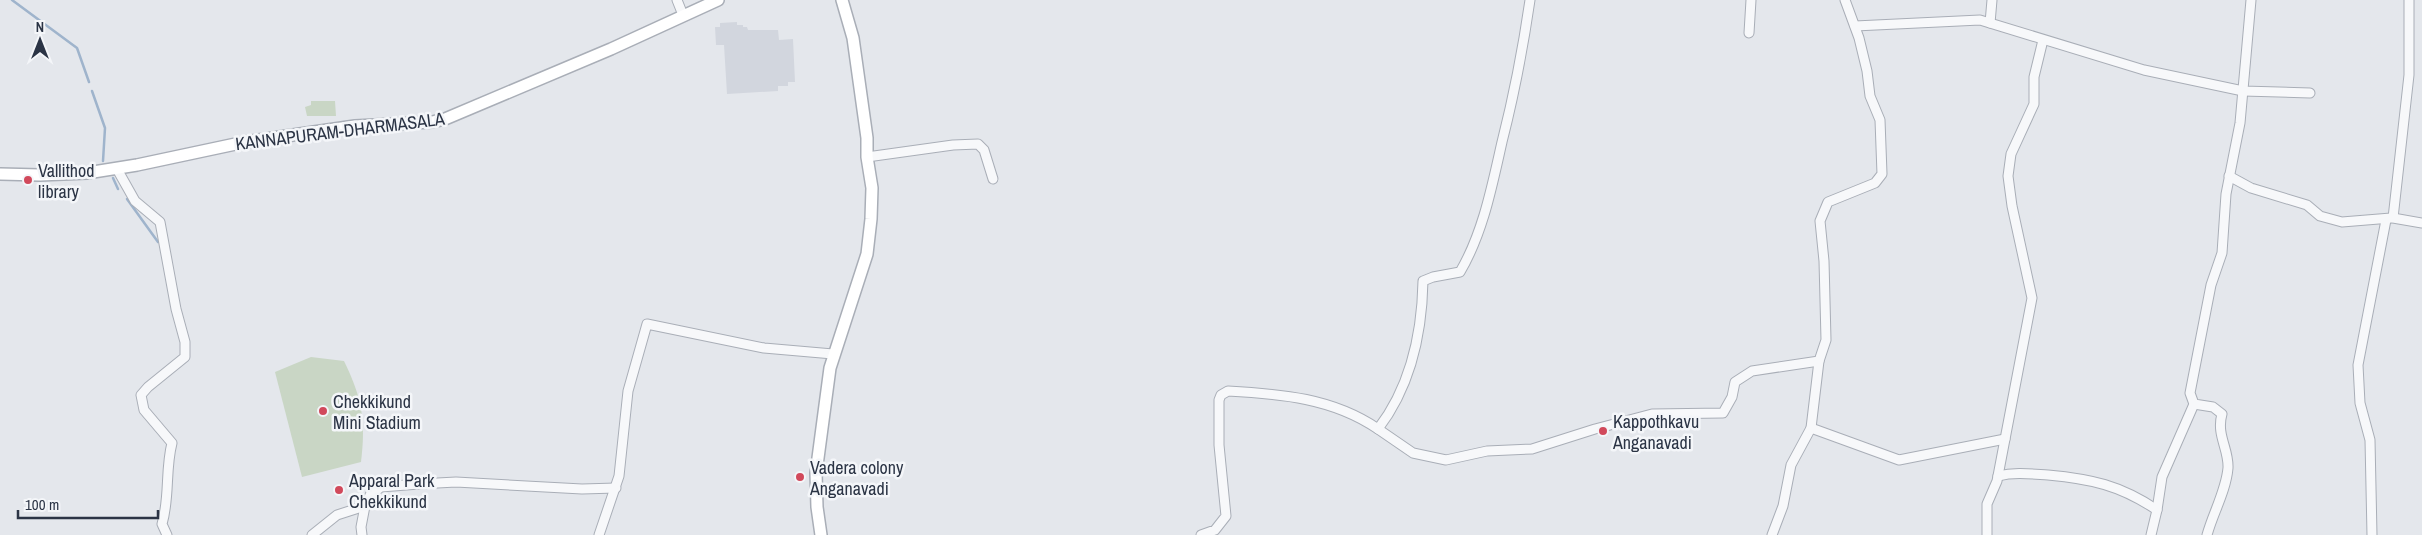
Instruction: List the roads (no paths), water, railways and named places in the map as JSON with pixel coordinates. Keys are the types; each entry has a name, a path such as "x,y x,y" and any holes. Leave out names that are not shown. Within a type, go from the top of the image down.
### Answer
{"main road":[{"name":"KANNAPURAM-DHARMASALA","path":"0,174 40,176 117,169 245,142 355,126 432,122 445,119 718,0"},
{"path":"821,535 817,507 816,473 833,354 847,318 867,254 872,188 853,38 842,0"}],"street":[{"path":"677,0 683,15"},
{"path":"1378,429 1387,417 1404,382 1418,343 1423,282 1433,277 1460,272 1471,254 1494,179 1512,104 1521,64 1530,0"},
{"path":"1750,33 1751,0"},
{"path":"1772,535 1782,506 1791,466 1811,428 1819,361 1826,340 1824,261 1820,221 1828,202 1875,183 1882,174 1880,120 1870,96 1867,71 1855,26 1845,0"},
{"path":"1990,23 1992,0"},
{"path":"2151,535 2158,510 2162,477 2194,404 2190,394 2211,284 2222,253 2222,222 2240,123 2251,0"},
{"path":"2372,535 2370,440 2360,403 2358,365 2389,219 2409,75 2409,0"},
{"path":"1855,26 1980,20 2144,70 2243,91 2310,93"},
{"path":"1987,535 1987,504 1998,476 2011,416 2014,381 2021,360 2032,298 2012,206 2008,176 2011,154 2034,104 2034,78 2043,40"},
{"path":"867,157 953,145 978,144 984,150 994,178"},
{"path":"117,169 135,201 160,222 176,309 186,342 185,356 141,395 144,410 172,443 169,456 167,506 162,524 167,535"},
{"path":"2229,176 2251,188 2307,205 2320,216 2342,222 2389,219 2422,224"},
{"path":"599,535 616,488 628,391 646,324 764,348 833,354"},
{"path":"1201,535 1215,530 1226,516 1219,445 1219,400 1221,395 1228,392 1279,395 1324,403 1378,429 1413,453 1446,460 1487,451 1532,449 1595,429 1652,414 1723,413 1732,397 1735,382 1752,371 1819,361"},
{"path":"2194,404 2213,407 2222,414 2219,425 2228,466 2221,498 2207,535"},
{"path":"1811,428 1899,460 2005,439"},
{"path":"1998,476 2010,473 2088,479 2130,494 2158,510"},
{"path":"362,535 360,527 365,506 370,495 381,487 456,482 582,489 616,488"},
{"path":"312,535 337,515 365,506"}],"waterway":[{"path":"12,0 77,48 89,82"},
{"path":"92,91 105,128 103,161"},
{"path":"113,178 118,189"},
{"path":"127,199 158,242"}],"place":[{"name":"Vallithod library","path":"28,180"},
{"name":"Chekkikund Mini Stadium","path":"323,411"},
{"name":"Kappothkavu Anganavadi","path":"1603,431"},
{"name":"Vadera colony Anganavadi","path":"800,477"},
{"name":"Apparal Park Chekkikund","path":"339,490"}]}
